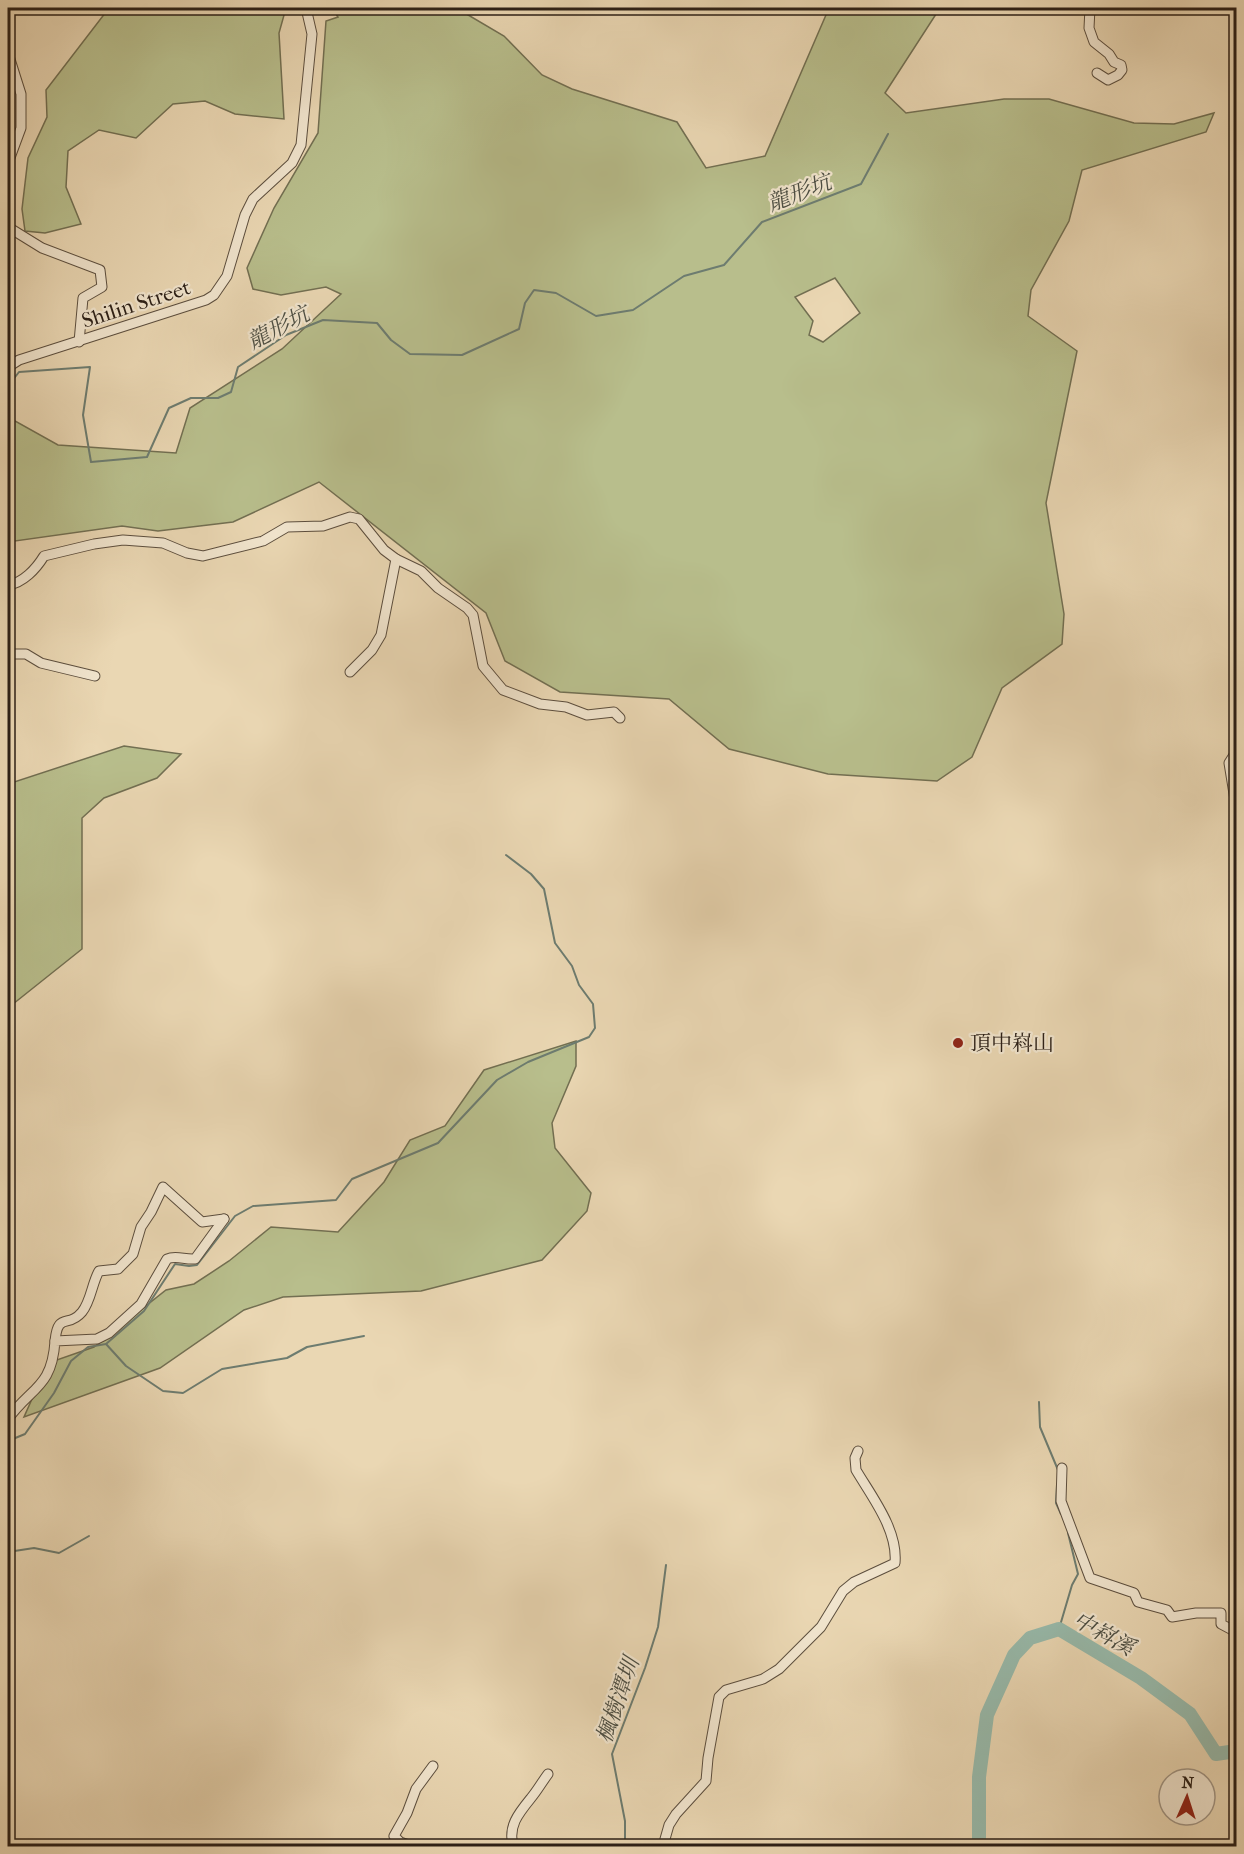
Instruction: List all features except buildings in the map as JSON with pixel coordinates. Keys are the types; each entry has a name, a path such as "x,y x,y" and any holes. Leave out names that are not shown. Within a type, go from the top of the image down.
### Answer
{"street":[{"name":"Shilin Street","path":"8,367 19,360 206,300 219,290 227,276 245,215 253,199 292,163 301,145 312,34 306,8"},
{"path":"1090,8 1089,28 1094,42 1109,54 1114,62 1121,65 1122,70 1108,80 1097,73"},
{"path":"8,53 21,94 21,128 8,163"},
{"path":"8,227 42,248 100,270 102,287 83,298 79,342"},
{"path":"8,585 35,570 44,556 94,544 123,540 163,543 187,554 203,556 263,541 287,527 323,526 350,517 359,519 384,550 396,559 421,571 438,588 467,608 473,615 483,666 503,690 540,704 566,707 586,715 614,712 620,718"},
{"path":"350,672 372,650 381,635 396,559"},
{"path":"8,654 26,654 41,663 94,676"},
{"path":"1236,752 1229,763 1236,806"},
{"path":"8,1419 16,1408 36,1390 51,1368 56,1328 60,1323 78,1316 84,1310 99,1271 118,1269 133,1254 141,1227 163,1187 202,1222 224,1219 195,1259 186,1260 173,1256 167,1259 141,1304 109,1333 97,1339 55,1341"},
{"path":"663,1846 669,1825 676,1814 706,1781 719,1697 726,1690 763,1679 779,1669 821,1627 843,1591 854,1582 895,1563 896,1554 892,1536 856,1470 855,1458 858,1451"},
{"path":"1062,1468 1060,1502 1090,1578 1134,1593 1138,1602 1167,1611 1173,1617 1197,1612 1221,1613 1221,1624 1236,1632"},
{"path":"411,1846 400,1842 394,1836 407,1813 416,1789 433,1766"},
{"path":"513,1846 510,1836 516,1816 533,1797 548,1774"}],"green space":[{"path":"109,8 286,8 279,33 284,119 235,114 205,101 173,104 136,138 99,130 68,151 66,187 81,224 45,233 25,231 22,209 28,158 47,117 46,90"},
{"path":"332,8 459,8 504,36 542,75 572,89 677,122 706,168 765,156 829,8 940,8 885,93 906,113 1004,99 1049,99 1134,123 1174,124 1214,113 1206,132 1082,170 1069,221 1031,290 1028,316 1077,351 1046,503 1064,614 1062,644 1002,688 972,757 937,781 828,774 729,749 669,699 560,692 505,661 486,613 319,482 233,522 158,531 122,526 8,542 8,417 58,445 176,453 190,408 282,349 341,294 326,287 281,295 253,289 247,268 274,208 318,133 326,21 338,17","holes":["835,278 860,313 823,342 809,335 813,321 795,297"]},
{"path":"124,746 181,754 157,778 104,798 82,818 82,949 8,1008 8,784"},
{"path":"576,1041 576,1066 552,1123 555,1148 591,1193 587,1211 542,1260 421,1291 283,1297 244,1310 160,1368 24,1417 48,1363 94,1347 166,1290 194,1284 229,1261 271,1227 338,1232 384,1182 410,1140 445,1126 484,1070"}],"waterway":[{"name":"龍形坑","path":"8,386 19,372 90,367 83,415 91,462 147,457 169,408 191,398 218,398 231,392 238,367 286,335 323,320 377,323 391,340 410,354 462,355 519,329 525,303 534,290 556,293 596,316 633,310 684,276 724,265 762,222 861,184 888,134"},
{"path":"1232,808 1236,820"},
{"path":"8,1441 25,1434 54,1393 71,1361 88,1347 106,1344 144,1311 175,1264 197,1265 235,1216 253,1206 336,1200 352,1179 438,1143 497,1080 528,1062 589,1037 595,1028 593,1004 579,985 572,966 555,943 544,889 531,874 506,855"},
{"path":"106,1344 126,1366 163,1391 183,1393 222,1369 287,1358 307,1347 364,1336"},
{"path":"1039,1402 1040,1427 1058,1470"},
{"path":"1057,1485 1056,1503 1061,1514"},
{"path":"1059,1629 1072,1585 1078,1574 1068,1533"},
{"path":"8,1552 34,1548 59,1553 89,1536"},
{"name":"楓樹潭圳","path":"625,1846 625,1821 612,1754 658,1627 666,1565"},
{"name":"中嵙溪","path":"979,1846 979,1777 987,1715 1014,1655 1030,1638 1059,1629 1141,1678 1190,1714 1216,1754 1236,1751"}],"place":[{"name":"頂中嵙山","path":"958,1043"}]}
